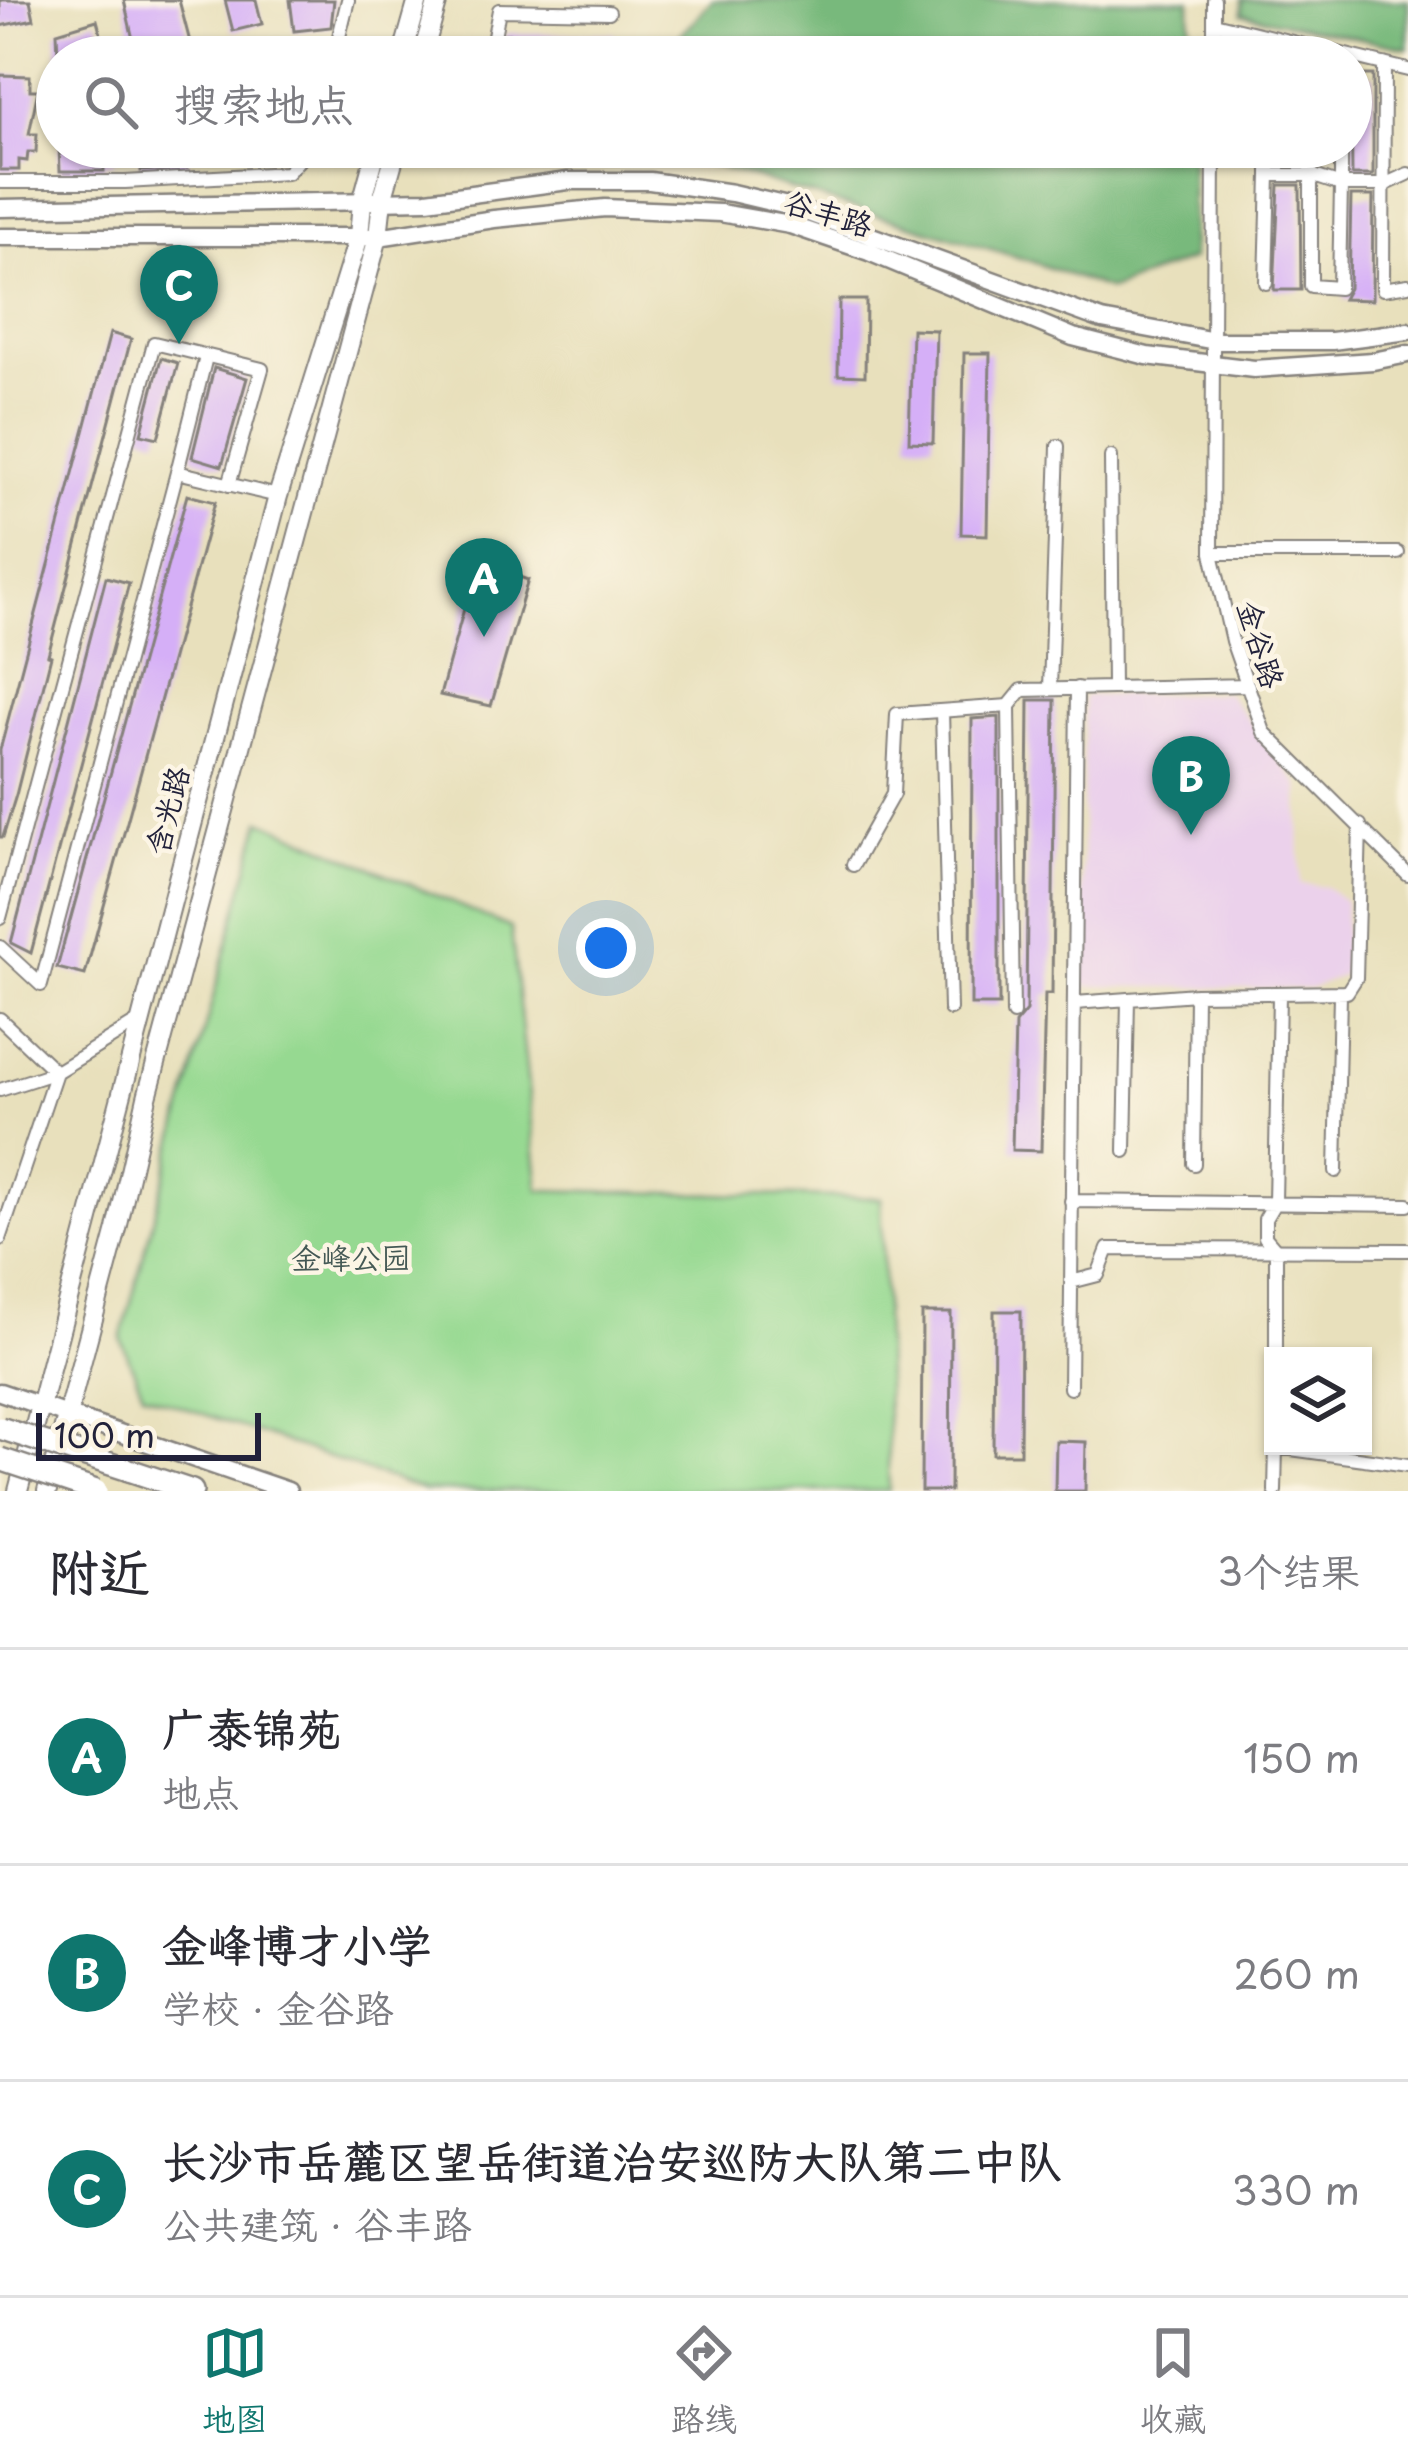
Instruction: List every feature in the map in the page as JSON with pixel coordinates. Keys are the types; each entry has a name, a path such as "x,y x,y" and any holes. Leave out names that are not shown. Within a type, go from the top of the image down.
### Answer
{"highway":[{"path":"0,1428 192,1491"},
{"path":"0,1459 96,1491"}],"main road":[{"path":"408,36 418,0"},
{"path":"428,36 438,0"},
{"name":"含光路","path":"47,1491 368,236 362,202 371,168"},
{"name":"含光路","path":"18,1491 278,496 391,168"}],"street":[{"path":"339,36 348,0"},
{"path":"1214,0 1214,36"},
{"path":"494,36 501,5 609,12"},
{"path":"1214,23 1267,36"},
{"path":"1372,62 1408,70"},
{"path":"1384,64 1382,289 1408,285"},
{"path":"0,182 125,182 287,172 291,168"},
{"name":"金谷路","path":"1214,168 1212,553 1232,641 1264,732 1408,875"},
{"path":"1267,283 1269,168"},
{"path":"1311,168 1311,286 1339,288 1341,168"},
{"path":"1269,175 1311,175 1341,185 1384,185 1408,174"},
{"name":"谷丰路","path":"0,208 428,200 568,182 650,181 792,207 1102,320 1215,341 1332,341 1408,331"},
{"name":"谷丰路","path":"0,237 368,236 605,208 721,213 790,225 869,252 1073,337 1147,356 1216,367 1373,361 1408,354"},
{"path":"0,918 154,343 262,369 229,485"},
{"path":"0,947 41,985 206,357"},
{"path":"1050,689 1058,446"},
{"path":"1111,458 1113,687"},
{"path":"177,472 278,496"},
{"path":"1212,553 1398,553"},
{"path":"1013,1014 1010,706 1022,690 1248,685"},
{"path":"1070,1388 1077,688"},
{"path":"853,865 893,794 897,714 1010,706"},
{"path":"942,711 950,1009"},
{"path":"1075,1003 1196,994 1340,995 1352,988 1360,824"},
{"path":"1194,1164 1196,994"},
{"path":"1276,1347 1276,1250 1264,1237 1265,1219 1275,1202 1279,995"},
{"path":"1336,1172 1340,995"},
{"path":"1125,1151 1128,999"},
{"path":"0,1019 56,1072"},
{"path":"0,1090 56,1072 141,1020"},
{"path":"0,1239 56,1072"},
{"path":"1071,1201 1408,1205"},
{"path":"1071,1282 1098,1275 1108,1250 1408,1250"},
{"path":"0,1393 288,1491"},
{"path":"1275,1491 1276,1455"},
{"path":"1335,1455 1408,1465"}],"shaded area":[{"path":"1227,693 1299,785 1300,884 1326,887 1345,901 1344,975 1310,989 1081,986 1084,696"}],"green space":[{"path":"712,0 1190,0 1191,36 680,36"},
{"path":"1242,0 1408,0 1408,48 1372,41 1372,36 1349,36 1242,14"},
{"path":"722,168 1191,168 1192,259 1110,290 1030,261"},
{"name":"金峰公园","path":"261,820 511,928 539,1190 881,1198 889,1491 425,1491 143,1393 121,1339"}],"building":[{"path":"0,0 30,0 34,19 0,26"},
{"path":"124,0 179,0 188,36 132,36"},
{"path":"225,0 256,0 262,24 233,31"},
{"path":"290,0 334,0 331,27 294,31"},
{"path":"97,20 101,36 57,36 57,32"},
{"path":"505,34 615,34 615,36"},
{"path":"0,75 30,76 36,100 29,134 36,134 36,152 28,152 27,161 19,160 19,170 0,170"},
{"path":"1373,75 1373,175 1352,175 1352,168 1372,168"},
{"path":"60,168 104,168 104,171"},
{"path":"1279,185 1300,185 1301,290 1274,290"},
{"path":"1351,196 1373,196 1372,300 1343,299 1349,288"},
{"path":"839,300 866,300 865,376 838,375"},
{"path":"912,329 936,330 933,443 909,442"},
{"path":"110,333 131,339 16,795 0,837 0,750"},
{"path":"964,353 990,353 987,535 961,534"},
{"path":"161,358 178,363 158,438 141,434"},
{"path":"214,368 247,378 222,466 192,457"},
{"path":"187,495 215,502 85,975 57,968"},
{"path":"477,562 528,580 491,706 440,695"},
{"path":"106,577 129,583 31,953 11,943"},
{"path":"1029,700 1055,700 1052,994 1045,994 1041,1151 1012,1150 1015,1024 1026,1011"},
{"path":"999,717 999,1005 971,1005 972,719"},
{"path":"994,1311 1021,1311 1020,1454 993,1454"},
{"path":"922,1313 951,1313 950,1491 921,1491"},
{"path":"1056,1441 1086,1442 1085,1491 1055,1491"}],"place":[{"name":"长沙市岳麓区望岳街道治安巡防大队第二中队","path":"179,344"},
{"name":"广泰锦苑","path":"484,637"},
{"name":"金峰博才小学","path":"1191,835"}]}
